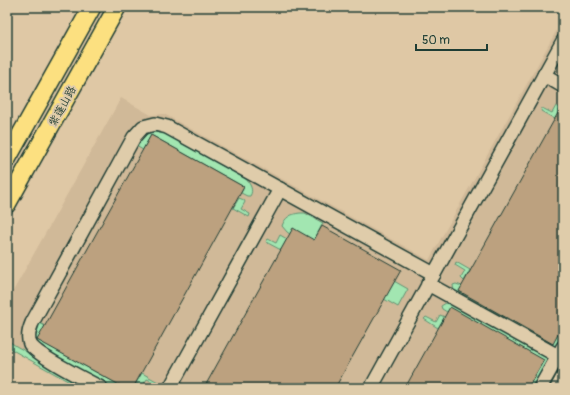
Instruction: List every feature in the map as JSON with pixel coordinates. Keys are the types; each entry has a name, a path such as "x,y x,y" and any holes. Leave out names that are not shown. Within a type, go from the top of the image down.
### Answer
{"main road":[{"name":"紫蓬山路","path":"7,159 92,7"},
{"name":"紫蓬山路","path":"7,204 117,7"}],"lane":[{"path":"371,388 563,42"},
{"path":"544,75 563,86"},
{"path":"101,388 40,354 30,345 28,334 32,323 134,137 144,127 155,124 167,127 280,189 431,279 561,352 540,388"},
{"path":"170,388 280,189"},
{"path":"557,388 563,376"}],"shaded area":[{"path":"563,19 563,388 80,388 7,347 7,302 121,98 151,115 164,114 429,260"}],"green space":[{"path":"556,106 561,108 555,119 541,111 542,108 552,113"},
{"path":"152,132 163,133 246,179 252,189 250,196 241,193 244,187 151,135 143,150 136,146 142,137"},
{"path":"239,198 244,200 245,202 241,209 250,214 249,217 233,208"},
{"path":"305,213 323,223 314,240 290,234 282,226 289,216"},
{"path":"280,235 287,239 281,250 266,242 268,239 276,243"},
{"path":"456,262 470,270 464,281 461,278 465,271 455,265"},
{"path":"394,281 408,289 398,307 384,299"},
{"path":"456,284 462,286 459,292 552,343 563,325 560,341 556,346 552,347 454,293 453,285"},
{"path":"449,302 546,355 548,364 535,388 528,388 543,360 450,308 447,312 442,309 441,306"},
{"path":"440,315 445,317 438,328 424,319 426,317 436,322"},
{"path":"38,322 45,326 38,340 125,388 110,388 44,351 35,340 34,333"},
{"path":"7,334 10,342 16,346 92,388 80,388 7,347"},
{"path":"142,373 158,382 157,384 147,379 143,385 136,383"}],"building":[{"path":"563,104 563,325 553,344 459,291"},
{"path":"151,135 244,187 133,388 125,388 37,340"},
{"path":"322,226 401,270 335,388 204,388 293,228 314,240"},
{"path":"450,307 544,360 528,388 405,388"}]}
